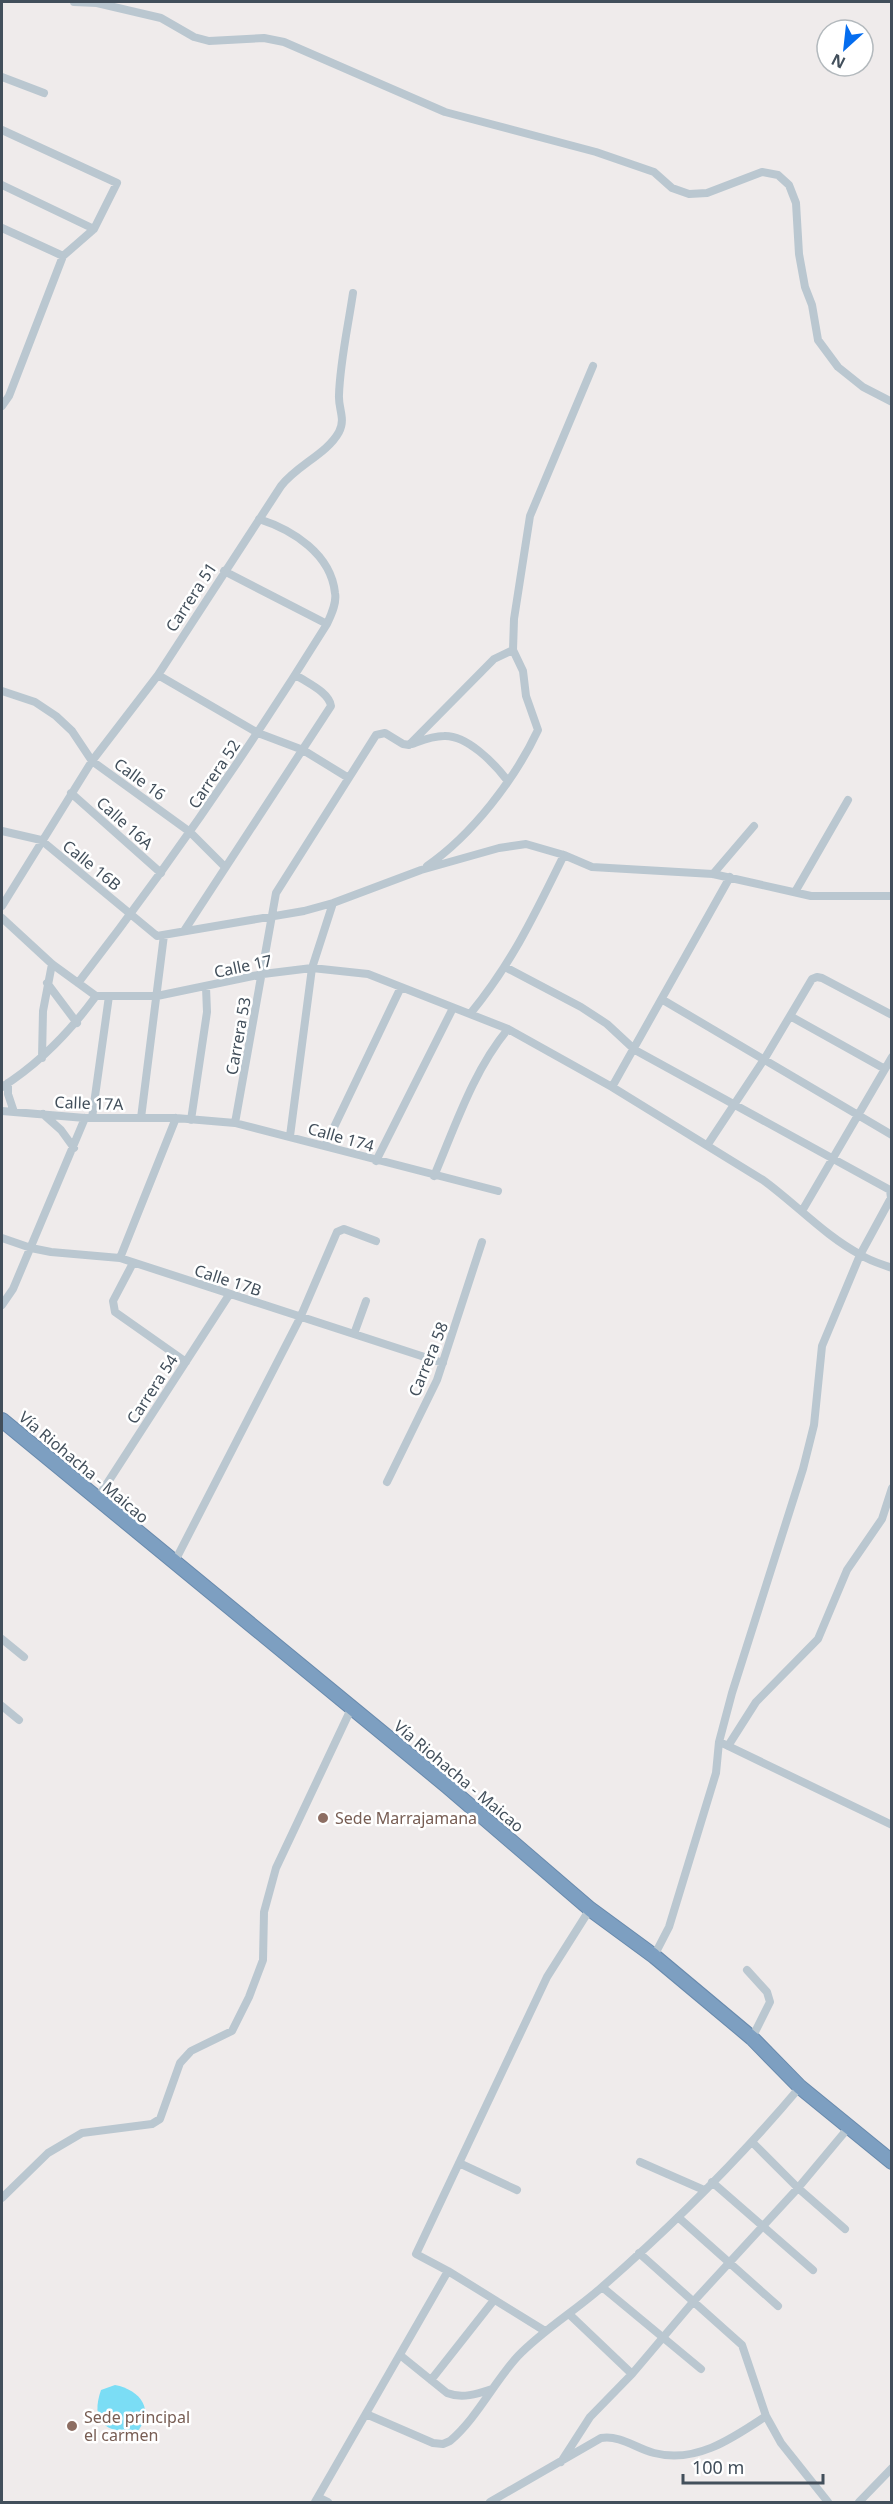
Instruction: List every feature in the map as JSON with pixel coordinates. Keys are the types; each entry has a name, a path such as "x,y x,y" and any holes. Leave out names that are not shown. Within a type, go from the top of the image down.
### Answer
{"highway":[{"name":"Vía Riohacha - Maicao","path":"2,1420 447,1786 590,1909 654,1956 752,2038 800,2087 891,2162"}],"street":[{"path":"77,2 96,3 161,18 194,38 209,41 264,38 284,42 445,112 596,152 654,172 672,188 689,194 707,193 762,172 778,175 789,185 796,203 799,254 818,340 838,367 863,387 891,402"},
{"path":"2,77 44,93"},
{"path":"2,130 117,183 94,229 63,256 9,396 2,406"},
{"path":"2,185 94,229"},
{"path":"2,228 63,256"},
{"name":"Carrera 51","path":"2,906 92,761 158,675 224,571 288,477 335,438 341,430 343,423 339,396 353,293"},
{"path":"421,870 446,853 471,829 525,758 538,730 526,696 522,671 513,650 514,619 530,516 592,366"},
{"name":"Carrera 52","path":"78,983 161,873 258,733 327,624 333,609 336,593 326,566 307,543 280,526 259,519"},
{"path":"224,571 327,624"},
{"path":"408,745 494,659 513,650"},
{"path":"158,675 258,733 303,750 347,777"},
{"path":"183,931 331,706 330,700 296,675"},
{"path":"2,691 35,702 56,716 72,731 92,761"},
{"name":"Carrera 53","path":"235,1123 276,893 347,777 376,735 385,734 408,745"},
{"path":"408,745 446,735 464,742 483,754 507,780"},
{"name":"Calle 16","path":"92,761 190,832 225,867"},
{"name":"Calle 16A","path":"71,793 161,873"},
{"path":"795,892 848,800"},
{"path":"713,874 754,826"},
{"name":"Calle 16B","path":"2,831 41,840 131,914 161,935"},
{"path":"141,1118 157,996 161,935 271,917 333,903 421,870 499,848 526,844 564,855 591,867 713,874 811,896 891,896"},
{"path":"470,1014 523,939 564,855"},
{"path":"612,1087 635,1050 730,877"},
{"path":"290,1136 312,968 333,903"},
{"path":"2,918 52,964 96,996 77,1023 42,1058 5,1085 14,1112"},
{"path":"42,1058 41,1028 52,964"},
{"path":"505,967 581,1007 608,1024 635,1050 890,1190 891,1198 860,1255 822,1346 814,1425 803,1469 732,1693 720,1742 716,1773 669,1927 654,1956"},
{"name":"Calle 17","path":"96,996 157,996 262,974 312,968 368,974 508,1029 612,1087 708,1144 784,1195 860,1255"},
{"path":"708,1144 765,1058 812,979 817,976 891,1015"},
{"path":"47,983 77,1023"},
{"path":"190,1120 207,1012 206,987"},
{"path":"325,1146 401,987"},
{"path":"2,1305 13,1289 88,1118 109,996"},
{"path":"663,1000 765,1058 891,1135"},
{"path":"376,1161 453,1008"},
{"path":"790,1016 885,1069"},
{"path":"434,1176 468,1096 495,1045 508,1029"},
{"path":"802,1211 891,1057"},
{"name":"Calle 17A","path":"2,1111 88,1118 176,1118"},
{"path":"43,1114 61,1130 74,1148"},
{"path":"120,1258 176,1118"},
{"name":"Calle 174","path":"176,1118 235,1123 498,1191"},
{"path":"174,1563 300,1318 337,1232 344,1229 376,1241"},
{"name":"Calle 17B","path":"2,1239 31,1248 120,1258 443,1363"},
{"name":"Carrera 58","path":"387,1482 443,1363 482,1242"},
{"path":"860,1255 891,1268"},
{"path":"133,1263 113,1301 115,1312 186,1362"},
{"name":"Carrera 54","path":"97,1499 229,1294"},
{"path":"354,1334 366,1301"},
{"path":"728,1746 756,1702 818,1639 852,1561 882,1519 891,1488"},
{"path":"2,1639 24,1657"},
{"path":"2,1706 19,1720"},
{"path":"2,2198 48,2153 82,2133 152,2124 159,2119 165,2109 180,2063 191,2051 232,2031 263,1960 264,1912 276,1868 351,1708"},
{"path":"720,1742 891,1825"},
{"path":"545,2331 448,2271 416,2254 547,1977 590,1909"},
{"path":"747,1970 767,1992 770,2002 752,2038"},
{"path":"366,2414 433,2443 443,2444 455,2437 518,2357 545,2331 602,2287 678,2217 753,2143 800,2087"},
{"path":"561,2462 590,2417 798,2188 849,2127"},
{"path":"753,2143 798,2188 845,2229"},
{"path":"640,2162 704,2190"},
{"path":"459,2163 517,2190"},
{"path":"712,2182 813,2270"},
{"path":"678,2217 778,2306"},
{"path":"639,2253 742,2345 766,2416 781,2443 828,2502"},
{"path":"328,2502 316,2500 448,2271"},
{"path":"602,2287 701,2369"},
{"path":"431,2380 494,2300"},
{"path":"569,2314 632,2373"},
{"path":"400,2355 447,2393 455,2396 494,2389"},
{"path":"490,2502 601,2438 609,2436 655,2453 685,2456 722,2445 766,2416"},
{"path":"859,2502 891,2468"}],"water":[{"path":"115,2385 132,2392 143,2403 145,2417 136,2433 108,2427 99,2417 97,2410 101,2390"}],"place":[{"name":"Sede Marrajamana","path":"323,1818"},
{"name":"Sede principal el carmen","path":"72,2426"}]}
